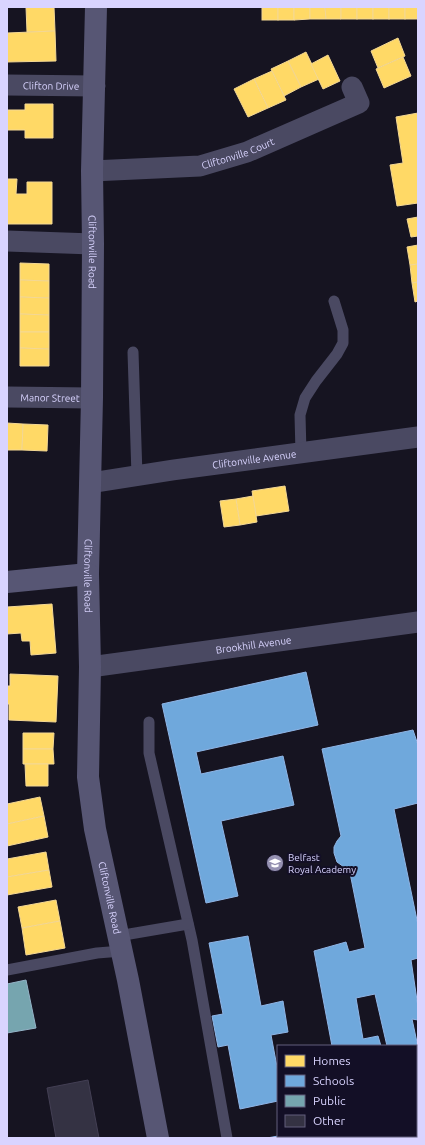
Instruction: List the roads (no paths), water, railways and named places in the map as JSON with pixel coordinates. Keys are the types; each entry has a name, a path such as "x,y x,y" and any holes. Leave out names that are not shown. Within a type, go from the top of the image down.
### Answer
{"street":[{"name":"Cliftonville Road","path":"96,7 92,171 92,398 88,574 90,667 88,777 95,829 120,944 158,1138"},
{"name":"Clifton Drive","path":"7,85 95,86"},
{"name":"Cliftonville Court","path":"92,171 200,166 247,152 359,103 352,87"},
{"path":"7,242 93,244"},
{"name":"Manor Street","path":"7,397 92,398"},
{"name":"Cliftonville Avenue","path":"90,483 418,437"},
{"path":"7,582 88,574"},
{"name":"Brookhill Avenue","path":"90,667 418,622"}],"lane":[{"path":"301,453 300,415 305,398 337,354 343,343 343,330 334,301"},
{"path":"133,352 137,476"},
{"path":"149,722 149,753 188,924 227,1138"},
{"path":"7,970 97,953 120,944 188,924"}],"place":[{"name":"Belfast Royal Academy","path":"275,863"}]}
